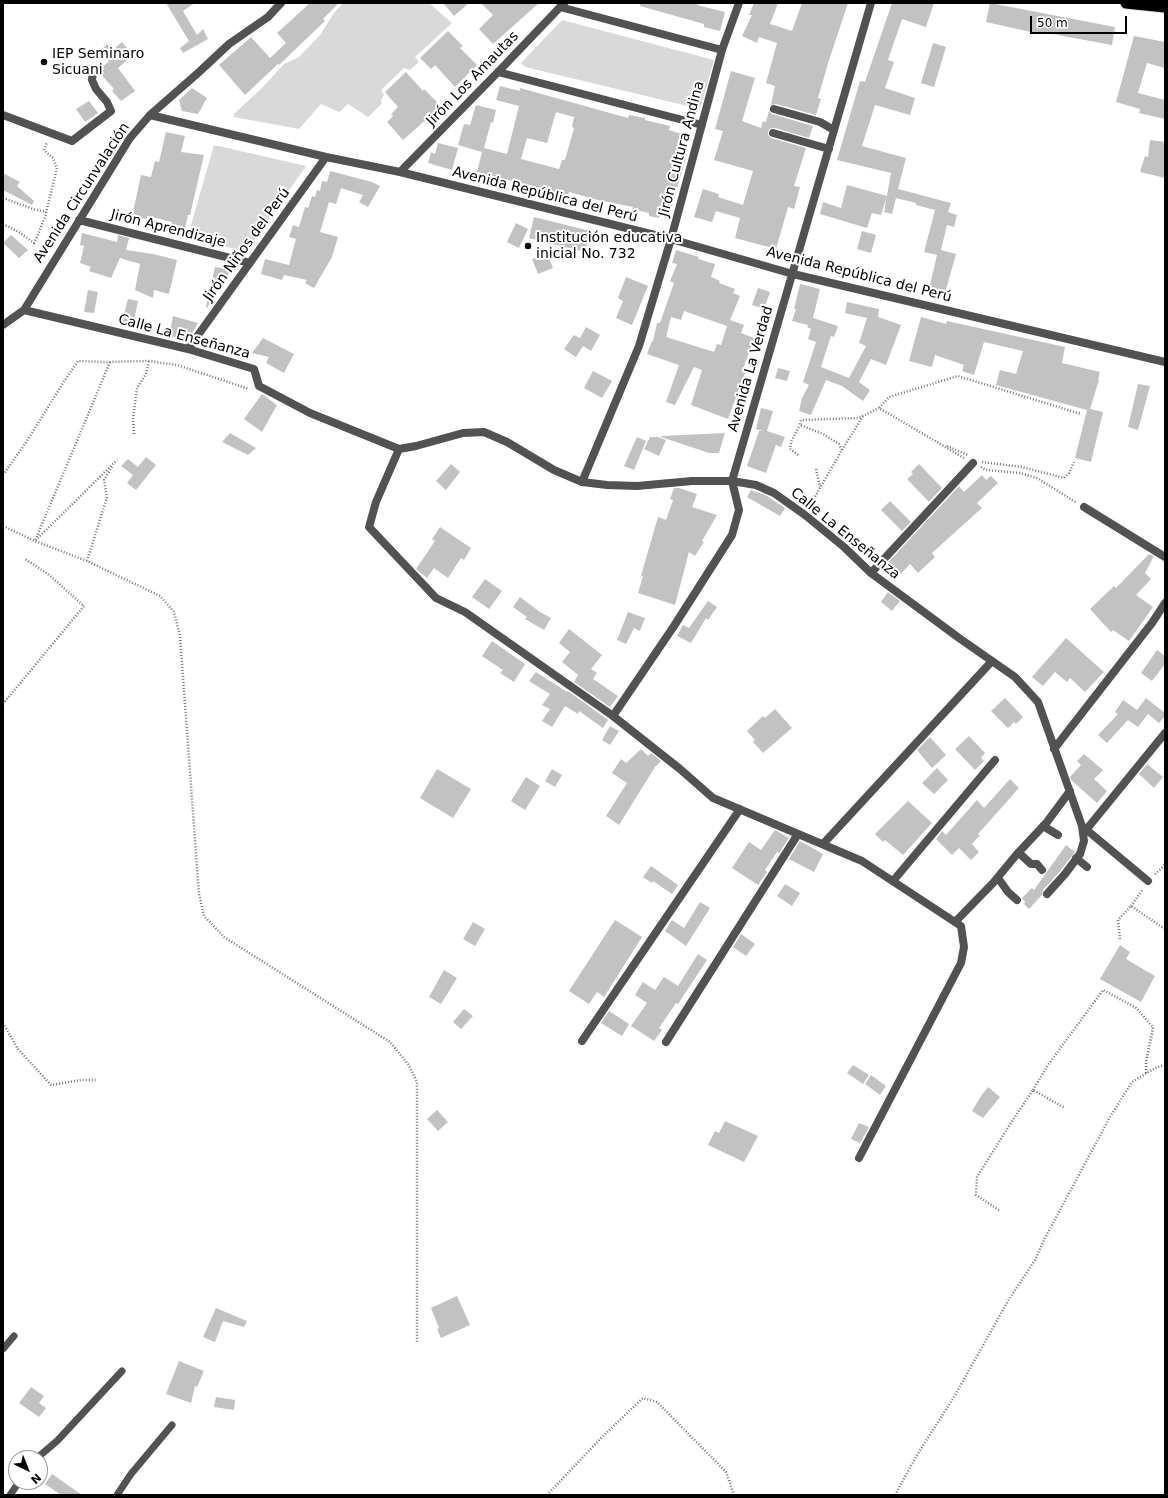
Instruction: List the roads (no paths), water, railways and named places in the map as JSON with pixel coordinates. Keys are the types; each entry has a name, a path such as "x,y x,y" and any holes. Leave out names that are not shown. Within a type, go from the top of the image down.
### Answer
{"highway":[{"path":"1126,3 1165,7"}],"street":[{"name":"Avenida Circunvalación","path":"3,325 24,310 130,138 150,115 229,44 268,17 281,3"},
{"name":"Jirón Cultura Andina","path":"582,482 640,346 671,240 722,50 739,3"},
{"name":"Avenida La Verdad","path":"613,716 674,626 732,534 739,510 732,481 872,3"},
{"path":"562,5 722,50"},
{"name":"Jirón Los Amautas","path":"400,172 562,5"},
{"path":"3,115 72,141 91,128 111,111 107,102 96,89 92,80 93,71"},
{"path":"498,72 702,125"},
{"path":"774,110 820,122 834,130"},
{"name":"Avenida República del Perú","path":"150,115 326,157 400,172 671,240 793,274 1165,362"},
{"path":"773,133 829,148"},
{"name":"Jirón Niños del Perú","path":"188,349 326,157"},
{"name":"Jirón Aprendizaje","path":"79,220 250,263"},
{"name":"Calle La Enseñanza","path":"24,310 188,349 254,369 260,386 310,413 399,449 416,446 463,433 484,432 507,442 554,470 582,482 607,485 638,486 692,481 732,481 756,485 774,493 805,515 844,547 871,573 1015,677 1038,702 1084,828"},
{"path":"399,449 376,502 369,527 436,598 465,612 613,716 714,798 862,861 961,926 964,947 961,963 859,1158"},
{"path":"871,573 975,460"},
{"path":"1084,507 1165,557"},
{"path":"1054,749 1152,623 1165,603"},
{"path":"823,844 992,661"},
{"path":"1047,894 1080,854 1084,841 1084,828 1165,733"},
{"path":"893,881 995,760"},
{"path":"955,922 998,878 1043,826 1070,791"},
{"path":"582,1041 740,809"},
{"path":"1043,826 1058,835"},
{"path":"1084,828 1148,881"},
{"path":"666,1042 798,834"},
{"path":"1019,853 1031,864 1037,864 1042,870"},
{"path":"1076,858 1087,867"},
{"path":"998,878 1008,892 1018,900"}],"lane":[{"path":"3,1349 14,1336"},
{"path":"46,1450 57,1441 122,1371"},
{"path":"117,1495 131,1474 172,1425"}],"place":[{"name":"IEP Seminaro Sicuani","path":"44,62"},
{"name":"Institución educativa inicial No. 732","path":"528,246"}]}
